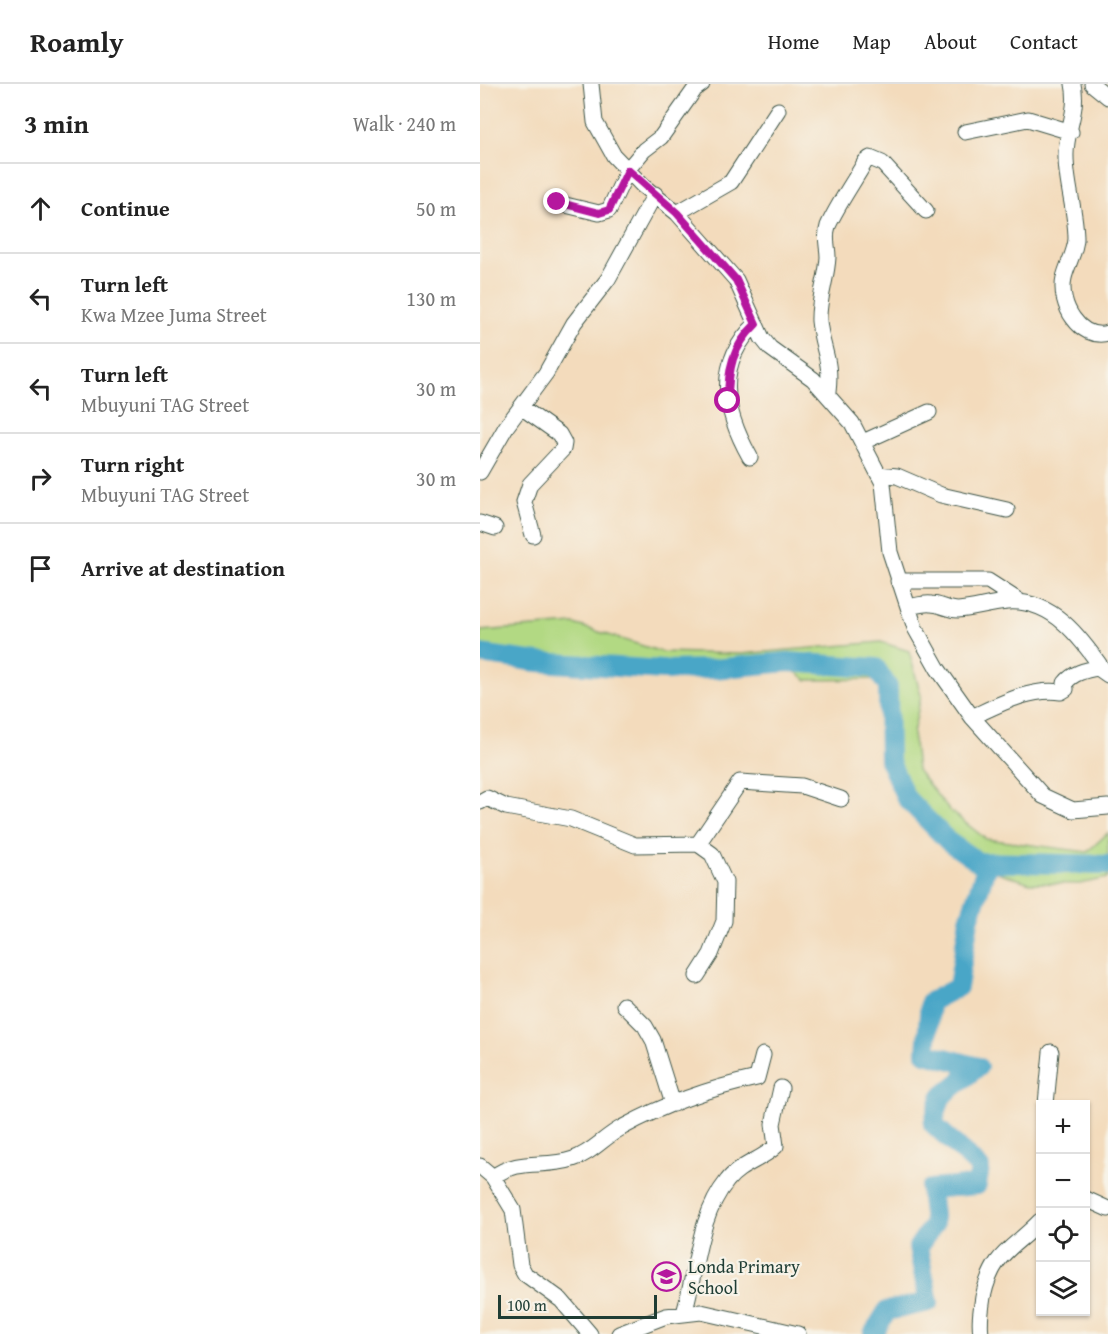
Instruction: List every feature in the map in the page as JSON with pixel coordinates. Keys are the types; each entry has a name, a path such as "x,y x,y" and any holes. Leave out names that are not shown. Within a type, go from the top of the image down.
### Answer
{"street":[{"path":"591,84 595,122 614,156 677,213 736,280 770,348 828,392 863,442 878,474 886,499 887,536 898,581 908,607 925,648 972,717 1043,796 1073,810 1108,807"},
{"path":"557,202 599,213 609,210 628,170 644,150 661,137 694,89 702,84"},
{"path":"1073,84 1075,110 1066,153 1066,170 1076,237 1074,254 1064,279 1064,293 1066,307 1079,325 1090,333 1100,335 1108,333"},
{"path":"1096,85 1108,97"},
{"path":"677,213 731,182 778,110"},
{"path":"965,132 1028,119 1071,132"},
{"path":"828,392 830,374 828,356 820,335 819,310 828,256 825,241 828,226 865,162 870,158 882,163 926,212"},
{"path":"482,464 546,373 574,323 608,279 655,194"},
{"path":"750,458 732,420 728,382 730,362 734,351 743,336 756,324"},
{"path":"521,407 559,434 564,443 563,448 530,484 524,502 533,535"},
{"path":"863,442 929,412"},
{"path":"878,474 897,477 941,495 1007,510"},
{"path":"480,523 495,528"},
{"path":"898,581 988,581 1019,601 1044,609 1071,628 1082,639 1106,673"},
{"path":"908,607 931,603 960,610 1019,601"},
{"path":"972,717 1016,698 1050,690 1061,692 1066,689 1065,683 1069,678 1080,672 1098,668 1106,673"},
{"path":"698,844 740,782 802,786 841,799"},
{"path":"480,802 487,798 506,807 571,819 635,845 698,844 712,854 725,882 726,897 719,937 697,976"},
{"path":"624,1005 645,1026 653,1040 674,1104"},
{"path":"1046,1100 1051,1052"},
{"path":"493,1177 511,1166 573,1159 624,1126 730,1083 757,1077 763,1055"},
{"path":"684,1313 707,1213 728,1179 751,1161 766,1156 776,1146 773,1124 781,1088"},
{"path":"480,1166 493,1177 513,1210 520,1265 525,1274 561,1300 591,1334"},
{"path":"1090,1201 1108,1209"},
{"path":"981,1334 980,1313 988,1274 1009,1247 1036,1225"},
{"path":"620,1334 684,1313 701,1312 798,1334"}],"green space":[{"path":"574,624 662,652 741,654 881,642 909,651 921,696 913,733 917,770 949,810 986,839 1087,852 1108,833 1108,878 1079,884 1030,883 970,863 932,831 891,768 889,679 807,680 781,662 668,671 588,661 560,666 529,658 480,660 480,631"}],"waterway":[{"path":"480,654 538,662 664,670 713,669 788,662 876,668 888,687 889,760 906,798 949,842 978,862 1108,865"},
{"path":"873,1334 887,1311 929,1302 918,1247 934,1224 930,1189 977,1185 980,1168 933,1124 941,1097 978,1067 926,1053 930,1002 958,987 969,920 986,868"}],"place":[{"name":"Londa Primary School","path":"667,1277"}],"route":[{"path":"557,202 599,213 605,212 609,210 628,170 643,186 677,213 736,280 756,324 743,336 730,362 728,401"}]}
